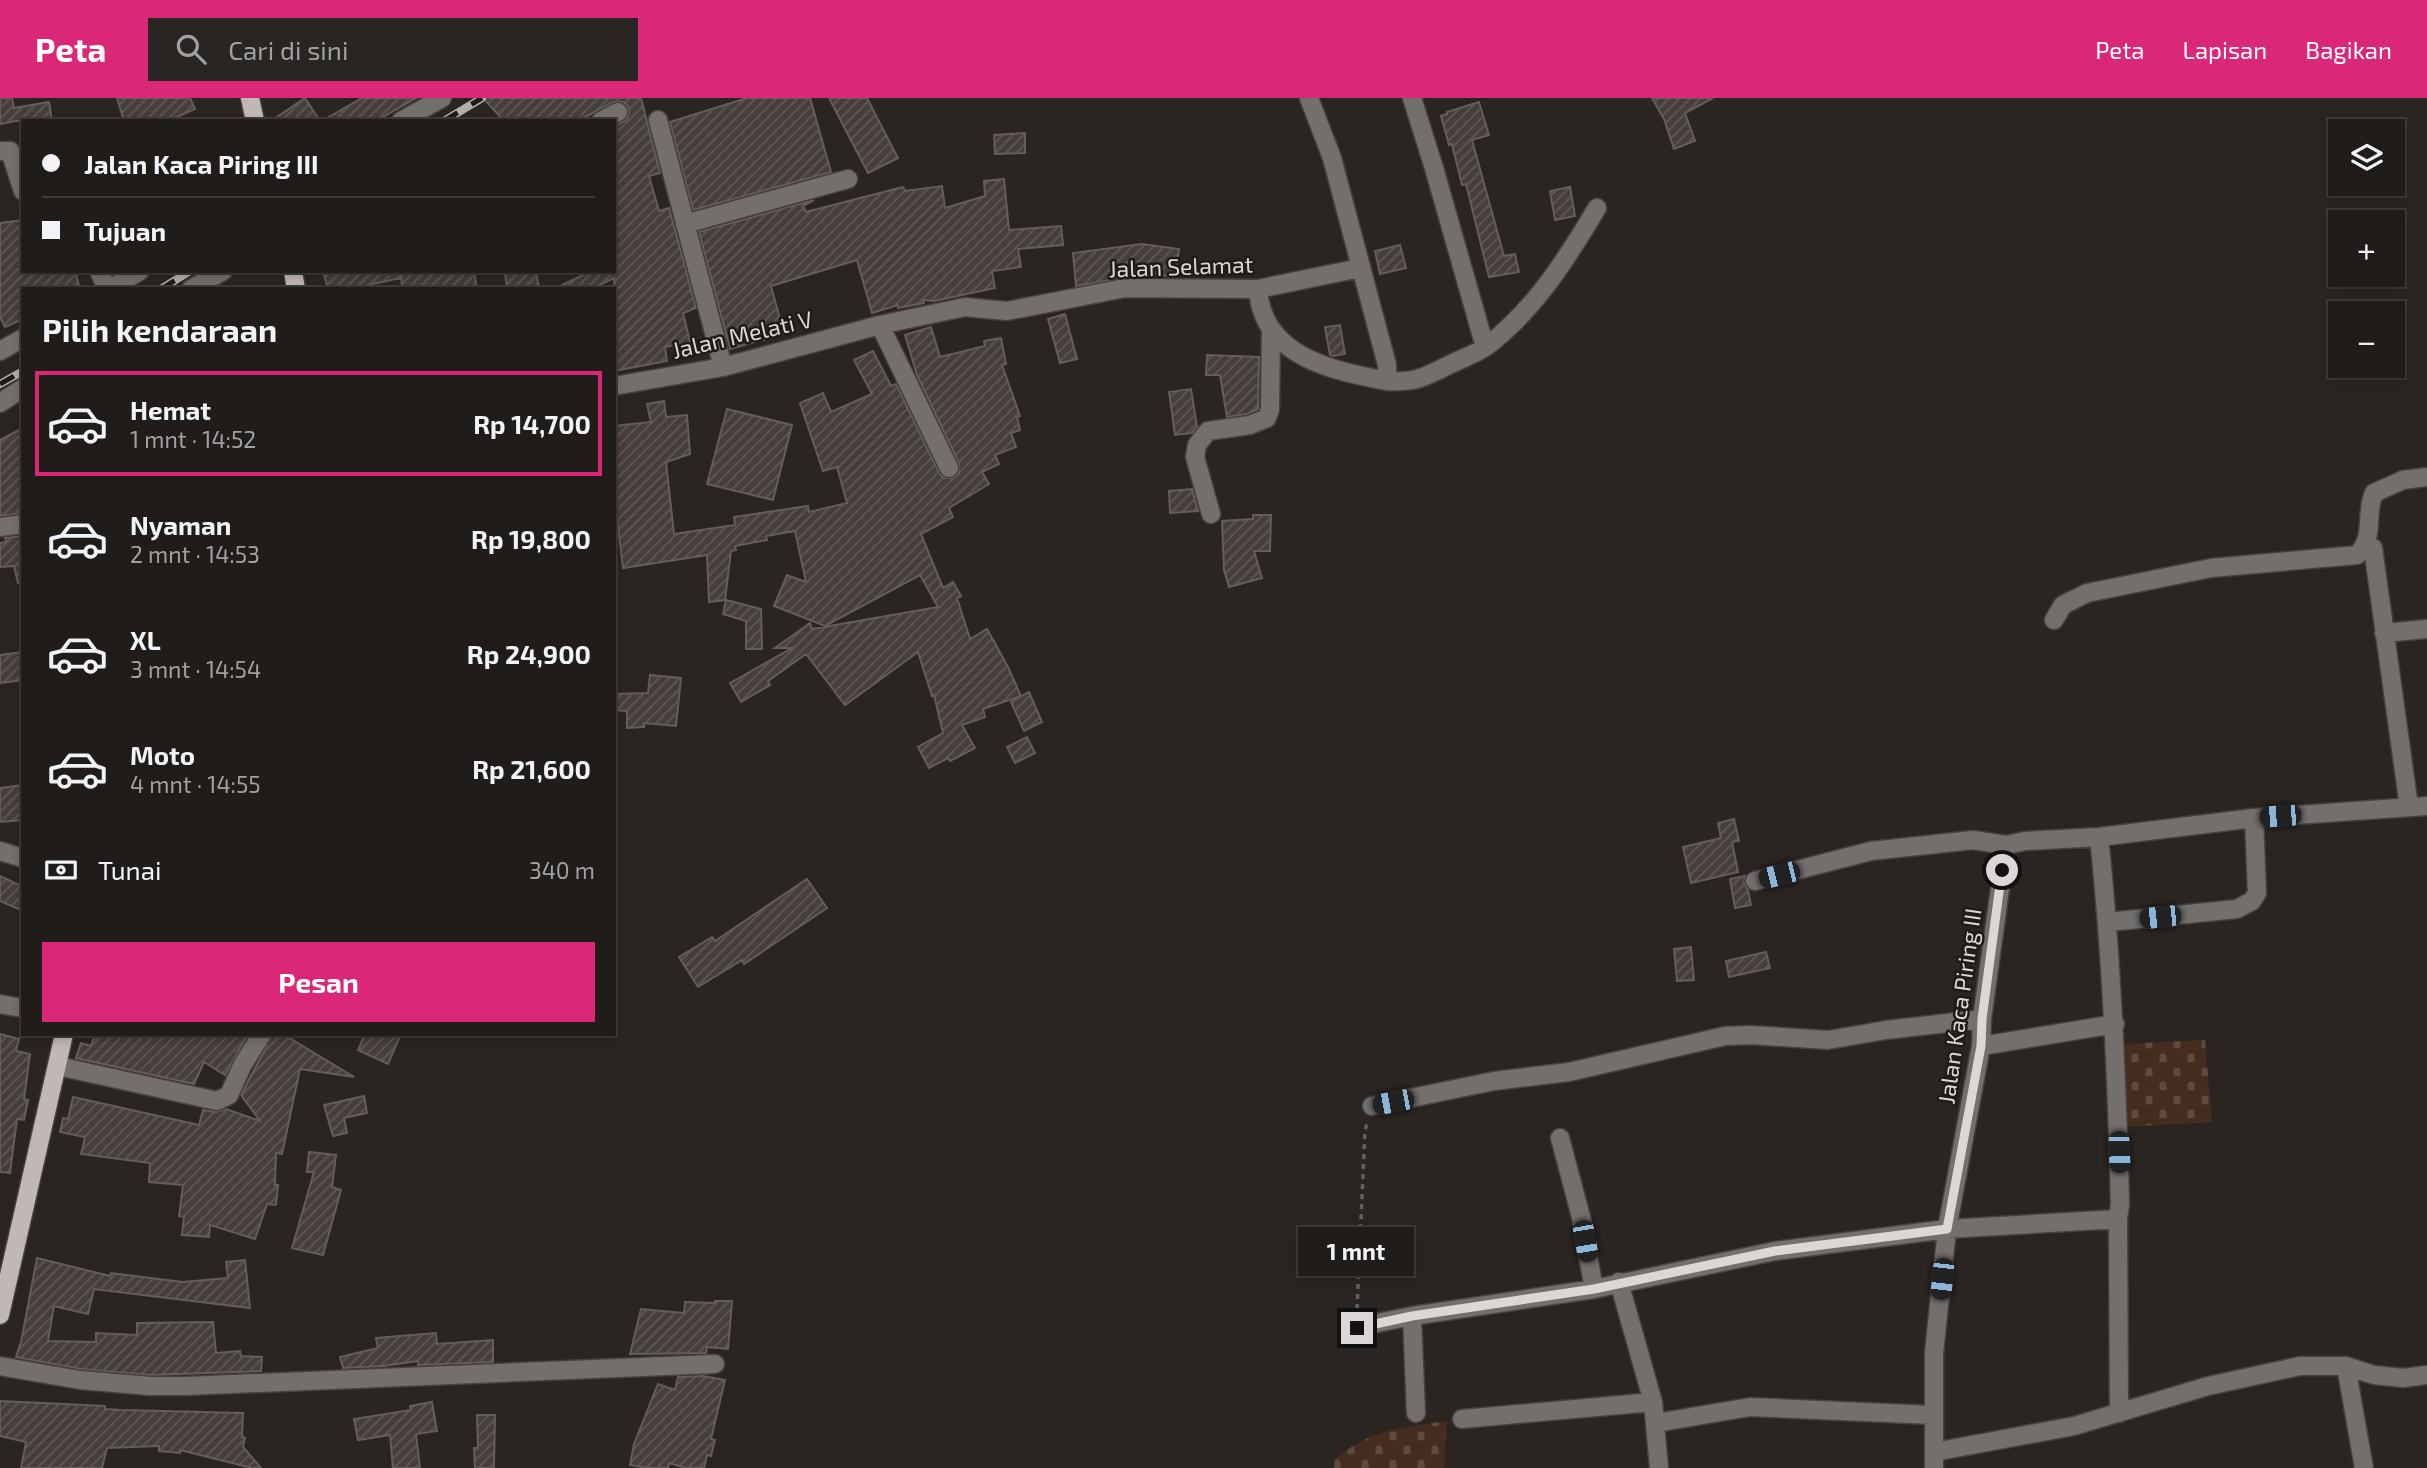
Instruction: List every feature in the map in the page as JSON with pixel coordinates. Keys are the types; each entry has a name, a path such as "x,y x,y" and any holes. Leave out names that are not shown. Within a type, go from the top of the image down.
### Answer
{"main road":[{"path":"250,98 255,119"},
{"path":"0,1315 64,1036"}],"street":[{"path":"405,119 442,98"},
{"path":"1310,98 1332,158 1387,365 1387,381"},
{"path":"1412,98 1485,347"},
{"path":"605,119 618,112"},
{"path":"658,120 723,367"},
{"path":"0,151 10,151 21,185"},
{"path":"685,224 848,178"},
{"path":"1271,329 1300,355 1320,366 1341,373 1387,381 1410,382 1420,379 1485,347 1533,305 1562,265 1597,208"},
{"name":"Jalan Selamat","path":"880,325 965,307 1007,311 1125,288 1258,289 1360,268"},
{"path":"112,287 136,273"},
{"path":"195,287 219,273"},
{"path":"1211,514 1195,457 1197,445 1208,430 1250,425 1266,418 1270,409 1271,329 1259,299 1258,289"},
{"path":"880,325 949,468"},
{"name":"Jalan Melati V","path":"616,386 723,367 880,325"},
{"path":"0,351 21,339"},
{"path":"0,403 21,389"},
{"path":"2054,620 2063,605 2087,593 2211,568 2357,555 2369,536 2368,507 2374,493 2403,480 2427,477"},
{"path":"0,527 21,524"},
{"path":"2373,548 2409,807"},
{"path":"2384,633 2427,629"},
{"path":"1755,881 1871,851 1973,840 2006,845 2255,818 2427,806"},
{"path":"2108,922 2237,909 2252,901 2258,892 2255,818"},
{"path":"2099,837 2115,1024 2120,1204 2119,1413"},
{"name":"Jalan Kaca Piring III","path":"1934,1460 1934,1353 1947,1229 1981,1046 1982,1019 2006,845"},
{"path":"0,851 21,857"},
{"path":"0,1004 21,1008"},
{"path":"1372,1106 1494,1081 1569,1072 1725,1036 1828,1040 1982,1019"},
{"path":"1981,1046 2115,1024"},
{"path":"58,1066 217,1101 229,1095 242,1066 261,1036"},
{"path":"1560,1138 1581,1217 1594,1289"},
{"path":"1357,1328 1412,1316 1594,1289 1775,1251 1947,1229 2118,1219"},
{"path":"1619,1282 1653,1402 1659,1468"},
{"path":"1412,1316 1416,1413"},
{"path":"0,1366 80,1380 186,1386 715,1364"},
{"path":"1934,1460 2074,1426 2208,1385 2300,1366 2346,1366 2374,1375 2403,1378 2427,1375"},
{"path":"2346,1366 2364,1468"},
{"path":"1462,1419 1653,1402"},
{"path":"1656,1423 1749,1407 1933,1415"}],"path":[{"path":"1357,1328 1365,1130 1372,1106"}],"green space":[{"path":"2205,1040 2212,1122 2124,1127 2120,1044"},
{"path":"1447,1421 1444,1468 1334,1468 1335,1459 1375,1435"}],"building":[{"path":"0,98 12,98 14,108 49,102 52,119 21,119 0,124"},
{"path":"117,98 190,98 195,109 172,119 123,119"},
{"path":"305,98 319,119 274,119"},
{"path":"362,98 416,98 379,119 325,119"},
{"path":"483,98 641,98 660,173 649,176 659,211 669,208 696,308 683,313 690,342 665,347 667,361 616,371 614,278 595,287 558,287 587,273 616,273 616,126 627,119 628,106 623,102 613,102 582,119 502,119"},
{"path":"747,98 810,98 831,172 693,210 670,122"},
{"path":"829,98 867,98 898,158 868,173"},
{"path":"1652,98 1713,98 1685,113 1695,141 1674,149 1664,119"},
{"path":"1479,102 1489,135 1472,140 1504,256 1515,254 1519,272 1489,277 1466,184 1462,185 1452,144 1449,145 1441,116"},
{"path":"1025,133 1025,153 995,154 994,135"},
{"path":"1004,179 1009,230 1061,226 1063,245 1018,249 1021,267 992,271 995,288 934,301 923,300 924,303 898,308 898,305 872,313 857,260 771,286 784,334 730,349 699,232 814,200 803,206 806,212 903,187 905,191 942,186 945,208 985,196 984,181"},
{"path":"1570,187 1575,216 1555,220 1550,191"},
{"path":"21,220 21,273 76,273 79,287 21,287 21,320 5,327 0,317 0,223"},
{"path":"1142,244 1179,249 1175,277 1128,270 1129,277 1076,286 1073,253"},
{"path":"1400,245 1406,268 1380,274 1375,251"},
{"path":"324,273 400,273 401,278 368,285 369,287 327,287"},
{"path":"401,273 474,273 477,287 402,287"},
{"path":"505,273 536,273 539,287 507,287"},
{"path":"1065,314 1077,359 1060,363 1048,319"},
{"path":"1340,325 1345,354 1333,356 1330,355 1325,327"},
{"path":"931,327 940,357 985,346 984,341 1001,338 1006,364 1002,365 1020,416 1017,417 1020,430 1011,433 1016,447 995,455 999,464 982,472 989,484 949,508 953,517 921,534 943,588 953,582 961,596 957,598 970,639 987,629 1021,696 983,709 985,717 962,725 975,748 929,768 918,747 943,733 934,695 932,696 918,652 845,705 806,654 768,681 770,685 741,702 730,683 792,648 775,648 810,623 812,629 938,607 920,575 825,626 774,606 787,575 806,582 795,531 766,536 767,540 735,546 736,550 731,551 725,600 709,602 707,555 623,568 616,510 616,426 651,422 647,404 664,401 666,417 687,415 690,454 666,462 674,534 735,525 734,517 808,506 809,512 847,503 837,467 823,471 800,403 823,393 831,412 872,394 854,360 873,351 891,386 896,384 939,473 943,478 953,478 959,474 959,463 917,375 905,335"},
{"path":"1207,355 1259,357 1258,409 1227,417 1220,375 1206,375"},
{"path":"1191,389 1197,427 1192,433 1175,435 1169,392"},
{"path":"727,409 792,425 773,500 707,484"},
{"path":"21,429 21,513 0,516 0,440"},
{"path":"1192,489 1198,511 1170,513 1169,491"},
{"path":"1253,515 1271,515 1270,551 1254,551 1262,578 1229,587 1224,570 1222,521 1253,519"},
{"path":"21,536 21,582 18,583 14,566 0,567 0,543 7,542 5,538"},
{"path":"726,600 761,609 762,649 746,649 746,621 723,614"},
{"path":"21,652 21,680 0,683 0,655"},
{"path":"650,675 681,678 676,726 644,723 644,727 627,728 627,711 616,710 616,694 648,693"},
{"path":"1029,692 1042,722 1024,731 1011,702"},
{"path":"1027,737 1035,753 1015,763 1007,747"},
{"path":"21,785 21,820 0,822 0,788"},
{"path":"1734,819 1739,841 1732,842 1738,872 1691,883 1683,847 1721,838 1718,823"},
{"path":"0,876 21,886 21,910 0,901"},
{"path":"1745,876 1744,883 1751,905 1735,908 1730,879"},
{"path":"807,879 827,908 744,964 742,960 698,987 679,957 712,937 715,941"},
{"path":"1691,947 1694,980 1677,981 1674,949"},
{"path":"1766,952 1770,968 1729,977 1726,961"},
{"path":"0,1034 19,1039 16,1051 30,1054 24,1099 28,1100 24,1120 17,1119 10,1173 0,1172"},
{"path":"94,1036 247,1036 225,1075 204,1062 194,1084 76,1058 81,1043 91,1046"},
{"path":"272,1036 285,1036 354,1077 300,1069 282,1154 276,1153 276,1205 267,1204 255,1239 210,1225 209,1237 182,1235 184,1217 179,1216 183,1185 149,1182 150,1163 81,1154 85,1137 60,1132 63,1118 68,1119 73,1097 199,1125 203,1110 215,1112 226,1109 260,1121 241,1095"},
{"path":"364,1036 400,1036 388,1064 358,1050"},
{"path":"364,1096 367,1113 344,1118 347,1133 333,1136 324,1105"},
{"path":"309,1152 336,1155 332,1187 341,1190 323,1255 292,1248 314,1172 307,1172"},
{"path":"37,1258 110,1276 111,1273 183,1282 228,1278 226,1262 245,1260 250,1308 94,1289 88,1314 54,1306 48,1341 96,1342 96,1333 137,1335 137,1323 213,1322 216,1353 240,1351 241,1356 262,1357 261,1371 150,1375 81,1369 16,1357"},
{"path":"732,1301 728,1349 707,1347 706,1353 630,1354 641,1309 684,1313 685,1302"},
{"path":"436,1333 437,1344 493,1340 493,1362 418,1365 418,1361 343,1368 340,1357 378,1348 376,1338"},
{"path":"703,1376 725,1380 711,1439 715,1440 711,1456 707,1455 704,1468 686,1468 669,1463 668,1468 630,1465 634,1444 658,1384 675,1390 678,1377"},
{"path":"0,1401 105,1406 105,1409 121,1410 243,1413 243,1447 261,1468 180,1450 180,1453 159,1451 159,1446 107,1448 102,1468 21,1468 26,1442 0,1436"},
{"path":"432,1402 437,1431 416,1434 420,1468 393,1468 390,1435 358,1440 354,1419 411,1410 410,1406"},
{"path":"477,1415 495,1415 494,1468 475,1468 474,1448 478,1448"}],"railway":[{"path":"447,119 482,98"},
{"path":"164,287 187,273"},
{"path":"0,384 21,372"}],"route":[{"path":"1357,1328 1412,1316 1594,1289 1775,1251 1947,1229 1981,1046 1982,1019 2002,870"}]}
